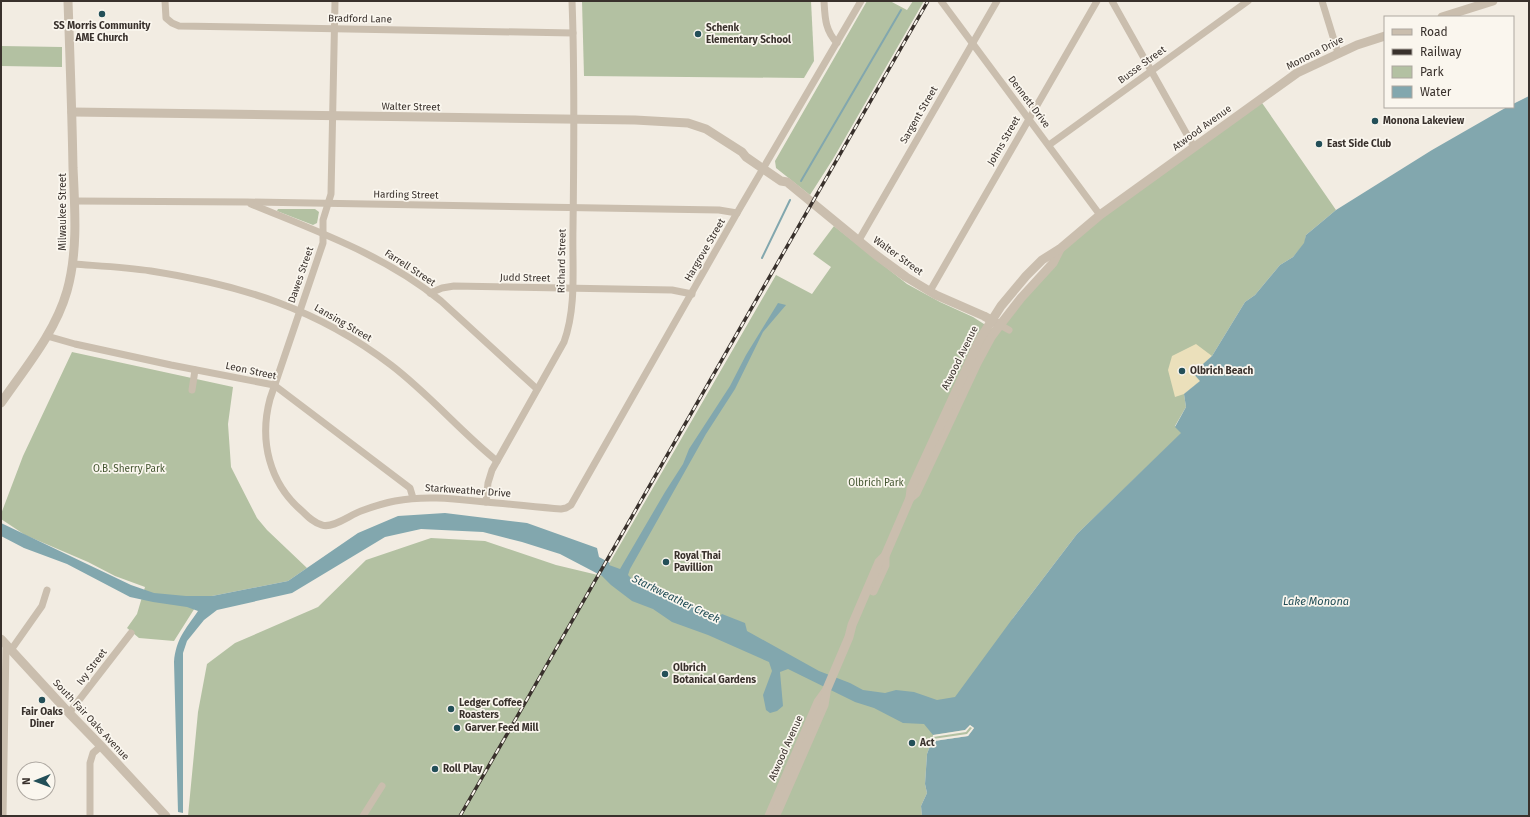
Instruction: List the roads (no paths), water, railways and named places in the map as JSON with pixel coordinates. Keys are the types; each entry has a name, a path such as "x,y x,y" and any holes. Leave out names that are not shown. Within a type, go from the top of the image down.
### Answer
{"street":[{"name":"Milwaukee Street","path":"1,403 54,325 67,292 73,264 74,202 68,1"},
{"name":"Bradford Lane","path":"165,1 166,18 179,26 573,33"},
{"name":"Dawes Street","path":"326,526 312,520 294,504 282,489 274,475 267,450 265,433 267,409 274,385 323,243 323,220 331,194 334,1"},
{"name":"Richard Street","path":"486,502 488,483 497,461 565,337 571,311 575,120 572,1"},
{"path":"824,1 827,30 837,43"},
{"name":"Hargrove Street","path":"566,508 571,505 737,213 766,166 861,1"},
{"name":"Dennett Drive","path":"941,1 1100,215"},
{"name":"Sargent Street","path":"859,240 997,1"},
{"name":"Johns Street","path":"930,291 1028,118 1097,1"},
{"path":"1112,1 1194,147"},
{"name":"Busse Street","path":"1049,145 1248,1"},
{"path":"1322,1 1338,53"},
{"path":"1445,16 1494,1"},
{"name":"Monona Drive","path":"1260,100 1297,73 1338,53 1384,36"},
{"name":"Atwood Avenue","path":"775,816 824,705 826,692 849,637 852,625 879,562 885,556 910,498 911,489 961,378 991,320 1018,286 1042,260 1061,248 1100,215 1260,100"},
{"name":"Walter Street","path":"72,112 684,122 706,129 742,152 746,157 784,176 786,182 898,271 930,291 1009,330"},
{"name":"Harding Street","path":"74,202 247,202 719,210 737,213"},
{"name":"Farrell Street","path":"247,202 365,252 430,292 537,390"},
{"name":"Atwood Avenue","path":"910,498 916,493 977,363 1000,325 1053,263 1061,248"},
{"name":"Lansing Street","path":"73,264 150,271 202,280 250,293 300,310 358,342 392,365 424,392 476,444 497,461"},
{"name":"Judd Street","path":"430,292 454,286 672,290 692,294"},
{"name":"Leon Street","path":"47,336 75,344 195,370 274,385 410,488 413,498"},
{"path":"192,390 195,370"},
{"name":"Starkweather Drive","path":"326,526 332,525 377,505 413,498 437,498 561,509 566,508"},
{"path":"3,816 6,644 42,606 47,590"},
{"name":"Ivy Street","path":"68,713 131,633"},
{"name":"South Fair Oaks Avenue","path":"6,644 68,713 166,816"},
{"name":"Atwood Avenue","path":"769,816 818,702 826,692"},
{"path":"90,816 91,758 101,746"},
{"path":"363,816 382,786"}],"water":[{"name":"Lake Monona","path":"1529,96 1529,816 922,816 921,806 927,793 925,784 927,754 931,743 934,741 968,736 974,728 970,725 965,730 933,735 924,724 903,723 874,708 855,702 788,669 780,672 783,706 777,711 770,713 766,710 763,695 772,671 769,662 708,635 672,622 653,609 632,601 602,576 560,554 483,532 421,529 385,537 292,593 217,610 204,620 187,641 183,653 183,813 178,812 174,662 179,641 185,629 198,611 187,607 130,597 67,564 24,548 1,536 1,523 131,585 154,593 186,596 212,596 288,581 358,533 398,516 445,513 527,523 597,548 599,557 610,563 609,565 620,569 683,464 689,449 730,386 746,355 778,303 786,305 763,332 735,389 706,434 628,575 633,580 646,586 668,591 718,618 722,614 745,623 747,631 819,671 850,683 863,690 885,693 896,690 914,692 937,700 955,697 1077,534 1181,433 1175,427 1186,407 1184,394 1200,381 1193,373 1212,356 1245,302 1255,295 1280,265 1293,257 1304,243 1306,235 1336,210 1432,150 1505,108 1514,108 1514,104"}],"waterway":[{"path":"801,181 901,10"},
{"path":"762,258 790,200"}],"railway":[{"path":"460,816 928,1"}],"place":[{"name":"SS Morris Community AME Church","path":"102,14"},
{"name":"Schenk Elementary School","path":"698,34"},
{"name":"Monona Lakeview","path":"1375,121"},
{"name":"East Side Club","path":"1319,144"},
{"name":"Olbrich Beach","path":"1182,371"},
{"name":"Royal Thai Pavillion","path":"666,562"},
{"name":"Olbrich Botanical Gardens","path":"665,674"},
{"name":"Fair Oaks Diner","path":"42,700"},
{"name":"Ledger Coffee Roasters","path":"451,709"},
{"name":"Garver Feed Mill","path":"457,728"},
{"name":"Act","path":"912,743"},
{"name":"Roll Play","path":"435,769"}],"park label":[{"name":"O.B. Sherry Park","path":"129,469"},
{"name":"Olbrich Park","path":"876,483"}],"water label":[{"name":"Starkweather Creek","path":"676,599"}]}
